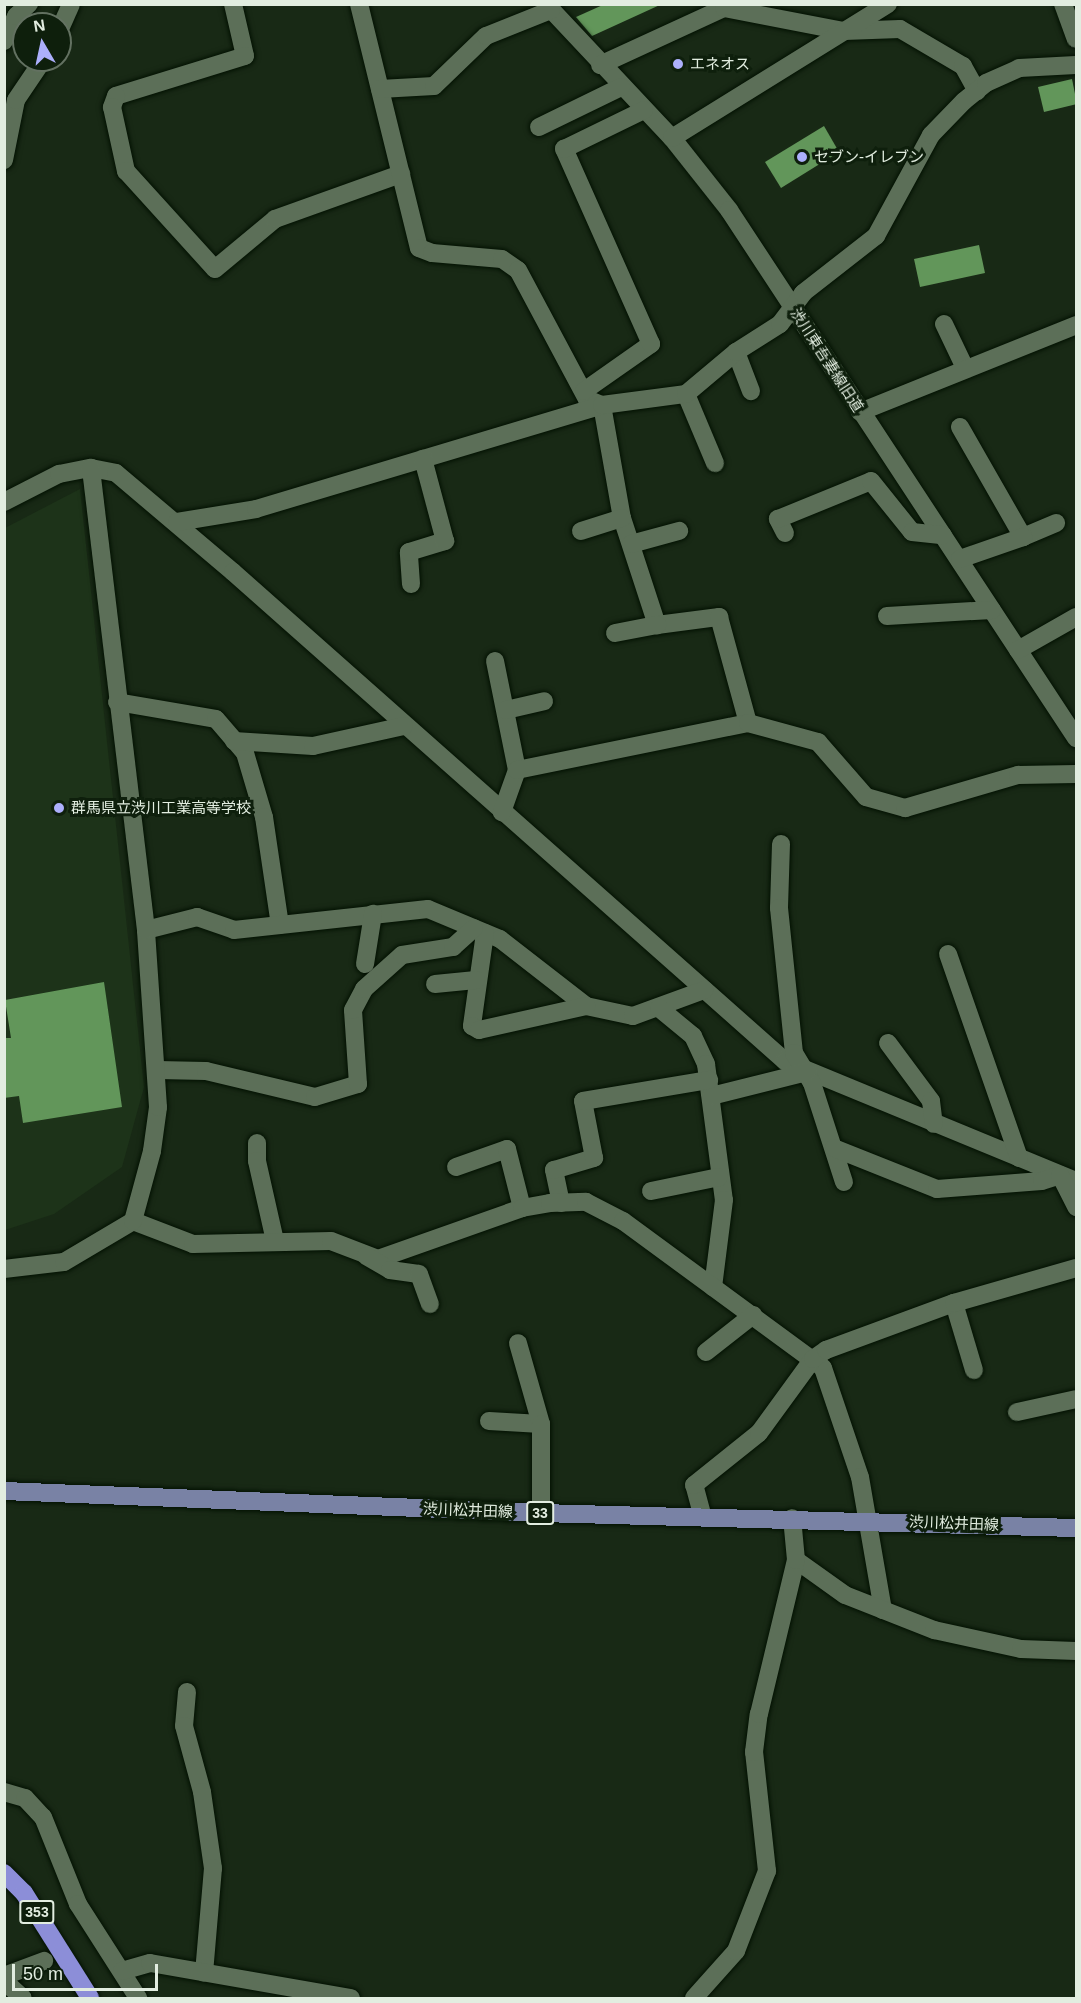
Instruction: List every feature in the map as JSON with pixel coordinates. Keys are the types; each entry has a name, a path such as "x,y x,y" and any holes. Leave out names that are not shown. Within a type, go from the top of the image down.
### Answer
{"highway":[{"name":"353","path":"4,1873 24,1893 90,1998"}],"main road":[{"name":"渋川松井田線","path":"4,1491 541,1513 702,1515 1077,1528"}],"street":[{"path":"233,4 245,56 116,96 112,107 126,171 215,269 275,219 401,174"},
{"path":"359,4 419,248 432,253 502,259 518,270 587,399 602,405"},
{"path":"672,138 888,4"},
{"path":"1064,4 1077,39"},
{"path":"380,89 434,86 486,36 549,7"},
{"name":"渋川東吾妻線旧道","path":"549,7 600,65 672,138 729,210 1077,738"},
{"path":"600,65 724,8 844,31 900,29 963,66 977,91"},
{"path":"4,41 12,23"},
{"path":"177,522 256,509 602,405 686,394 736,352 780,324 792,306 876,236 931,135 977,91 1019,68 1077,65"},
{"path":"4,160 16,100 35,72"},
{"path":"539,127 621,87"},
{"path":"584,391 651,344 564,149 644,110"},
{"path":"944,324 965,368"},
{"path":"860,412 1077,325"},
{"path":"736,352 751,391"},
{"path":"686,394 715,463"},
{"path":"602,405 622,518 657,625"},
{"path":"960,427 1023,537"},
{"path":"411,584 409,552 445,541 423,459"},
{"path":"4,1269 64,1262 133,1221 152,1151 158,1070 146,930 117,702 91,468"},
{"path":"4,502 59,474 91,468 116,473 177,522 404,726 785,1061 1068,1178"},
{"path":"785,533 778,519 871,481 912,532 943,535"},
{"path":"580,531 622,518"},
{"path":"960,559 1056,523"},
{"path":"630,544 679,531"},
{"path":"887,616 992,610"},
{"path":"615,633 719,617 748,723"},
{"path":"1018,650 1077,617"},
{"path":"495,661 518,770 502,812"},
{"path":"506,710 544,701"},
{"path":"117,702 216,719 245,753 264,817 280,925"},
{"path":"518,770 748,723 818,742 866,797 905,808 1018,774 1077,774"},
{"path":"234,741 313,746 404,726"},
{"path":"781,844 779,908 794,1053 807,1072 844,1182"},
{"path":"146,930 197,917 234,930 428,909 501,939 586,1006"},
{"path":"365,964 373,914"},
{"path":"158,1070 206,1071 315,1097 358,1084 353,1010 364,989 402,955 453,947 480,931"},
{"path":"480,931 472,1026 479,1030 586,1006 633,1016 704,990"},
{"path":"948,954 1019,1158"},
{"path":"435,984 477,980"},
{"path":"659,1008 693,1036 710,1088 719,1177 724,1200 713,1287"},
{"path":"888,1043 931,1101 934,1124"},
{"path":"561,1203 554,1170 594,1158 583,1101 710,1088 807,1072"},
{"path":"257,1143 257,1161 275,1241"},
{"path":"834,1148 937,1189 1068,1178"},
{"path":"456,1167 507,1149 522,1208"},
{"path":"651,1191 719,1177"},
{"path":"1068,1178 1077,1207"},
{"path":"133,1221 193,1244 330,1241 378,1259 522,1208 586,1202 623,1221 823,1368 860,1477 883,1610"},
{"path":"357,1251 390,1270 419,1274 430,1304"},
{"path":"702,1515 694,1485 759,1433 813,1359 826,1350 954,1304 1077,1268"},
{"path":"954,1304 974,1370"},
{"path":"706,1352 753,1316"},
{"path":"518,1343 541,1424 541,1513"},
{"path":"1017,1412 1077,1399"},
{"path":"489,1421 541,1424"},
{"path":"694,1998 736,1951 767,1871 753,1752 796,1560 792,1518"},
{"path":"796,1560 845,1595 934,1630 1021,1649 1077,1651"},
{"path":"187,1692 184,1726 202,1792 213,1868 204,1973"},
{"path":"4,1792 25,1798 44,1817 78,1904 138,1998"},
{"path":"4,1976 44,1961"},
{"path":"122,1971 150,1963 351,1998"},
{"path":"4,1981 23,1998"}],"shaded area":[{"name":"群馬県立渋川工業高等学校","path":"80,489 144,1087 122,1167 54,1214 5,1230 5,528"}],"building":[{"path":"605,4 662,4 592,36 576,17"},
{"path":"1072,79 1077,104 1044,112 1038,87"},
{"name":"セブン-イレブン","path":"824,126 839,152 781,188 765,162"},
{"path":"979,245 985,273 920,287 914,259"},
{"path":"104,982 122,1107 23,1123 19,1096 4,1098 4,1038 11,1038 5,1000"}],"place":[{"name":"エネオス","path":"678,64"},
{"name":"セブン-イレブン","path":"802,157"},
{"name":"群馬県立渋川工業高等学校","path":"59,808"}]}
